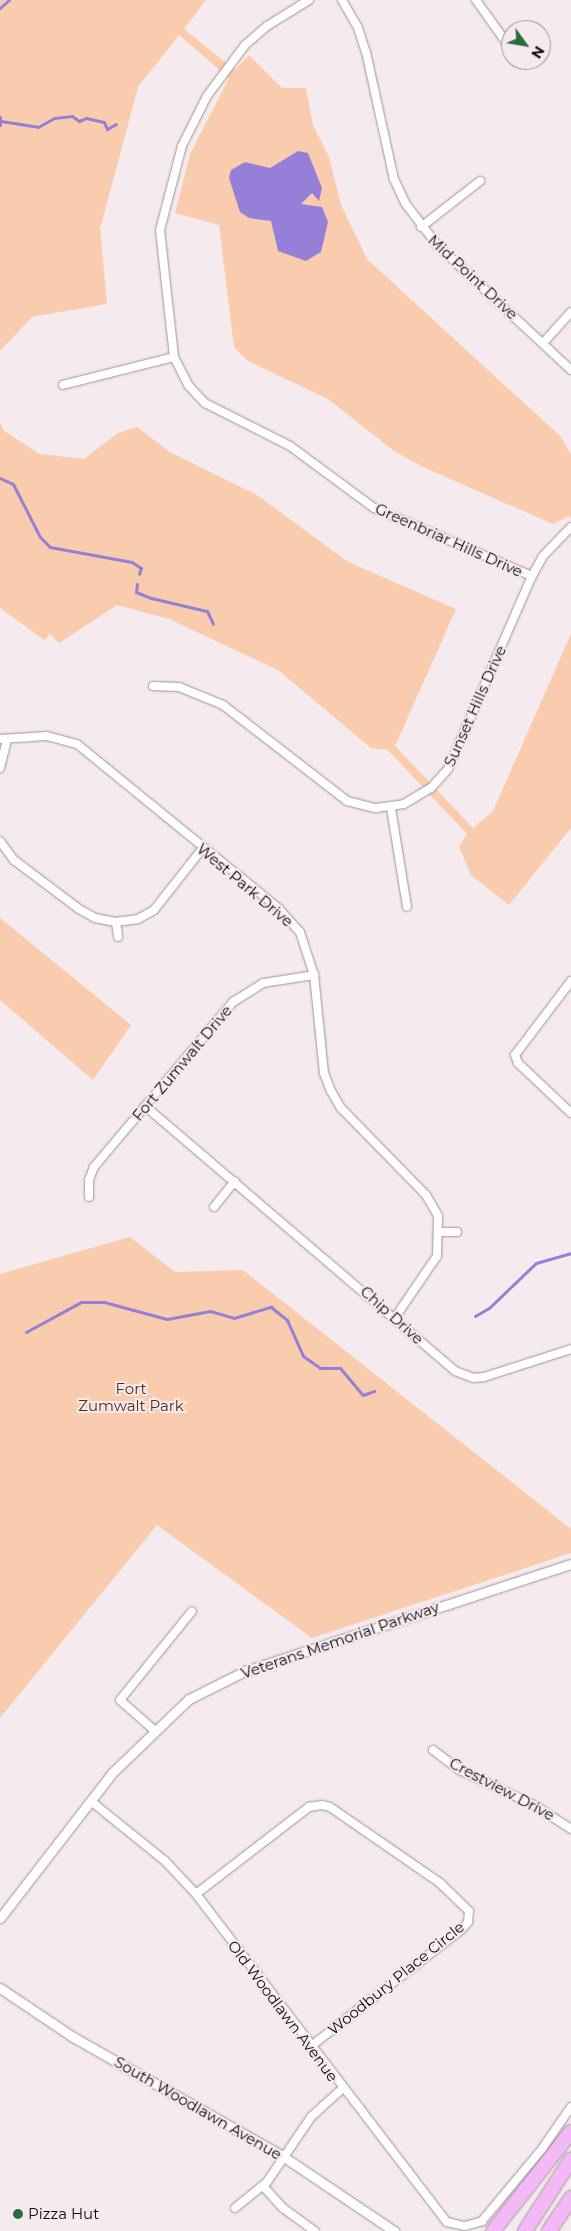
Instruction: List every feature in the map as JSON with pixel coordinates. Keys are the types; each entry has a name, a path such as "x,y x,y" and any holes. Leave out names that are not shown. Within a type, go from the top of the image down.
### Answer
{"highway":[{"path":"493,2231 571,2132"},
{"path":"525,2231 571,2160"},
{"path":"549,2231 571,2198"}],"street":[{"name":"Greenbriar Hills Drive","path":"309,0 266,26 245,45 207,96 182,146 160,230 174,357 188,385 205,403 290,446 374,508 532,576"},
{"name":"Mid Point Drive","path":"342,0 358,28 366,52 394,179 421,227 544,342 571,370"},
{"path":"476,0 501,35"},
{"path":"421,227 480,181"},
{"path":"544,342 571,312"},
{"path":"63,385 174,357"},
{"name":"Sunset Hills Drive","path":"153,686 179,687 223,705 347,801 391,808 416,800 448,769 532,576 543,556 571,527"},
{"name":"West Park Drive","path":"4,740 47,736 77,744 293,923 305,940 314,975 324,1073 331,1091 341,1108 426,1195 438,1216 440,1232 430,1270 396,1316"},
{"path":"0,768 4,740"},
{"path":"391,808 407,907"},
{"path":"0,841 14,860 85,913 116,922 138,919 159,906 202,849"},
{"path":"116,922 118,937"},
{"name":"Fort Zumwalt Drive","path":"89,1197 88,1180 94,1167 238,998 263,983 314,975"},
{"path":"571,981 515,1055 518,1064 571,1113"},
{"name":"Chip Drive","path":"145,1106 396,1316 436,1355 473,1378 571,1349"},
{"path":"214,1207 235,1181"},
{"path":"440,1232 457,1232"},
{"name":"Veterans Memorial Parkway","path":"0,1918 92,1802 112,1773 154,1730 189,1699 245,1670 571,1564"},
{"path":"154,1730 120,1700 192,1611"},
{"name":"Crestview Drive","path":"433,1750 460,1770 534,1805 571,1829"},
{"name":"Old Woodlawn Avenue","path":"92,1802 165,1861 196,1894 342,2089 447,2222 465,2226 482,2221 542,2149 571,2107"},
{"name":"Woodbury Place Circle","path":"196,1894 309,1807 322,1805 330,1807 440,1883 468,1911 468,1922 462,1929 310,2047"},
{"name":"South Woodlawn Avenue","path":"2,1989 73,2037 284,2157 394,2231"},
{"path":"235,2208 263,2186 311,2117 342,2089"},
{"path":"263,2186 283,2208 315,2231"}],"green space":[{"path":"0,0 206,0 184,29 235,70 249,55 282,88 306,88 313,125 329,157 341,205 367,259 560,436 571,454 571,519 569,516 553,524 425,468 394,451 328,399 248,361 234,347 219,225 175,213 190,154 229,78 179,35 138,87 100,229 107,304 32,317 0,351"},
{"path":"0,423 4,431 40,454 84,459 118,433 137,427 170,452 257,495 348,562 456,609 395,746 473,828 493,811 571,634 571,828 509,905 471,875 459,847 467,834 388,750 371,748 278,670 169,619 117,605 59,643 50,634 44,640 0,608"},
{"path":"0,918 131,1025 93,1080 0,1000"},
{"name":"Fort Zumwalt Park","path":"130,1237 175,1272 243,1270 571,1529 571,1553 312,1638 157,1525 0,1718 0,1274"}],"shaded area":[{"path":"298,151 308,153 322,188 319,201 312,193 301,204 322,207 328,222 321,252 306,261 278,251 271,221 249,218 240,212 229,178 231,170 245,162 270,168"}],"waterway":[{"path":"0,8 9,0"},
{"path":"1,121 38,127 54,118 72,116 79,121 86,118 104,122 107,129 116,124"},
{"path":"0,117 0,125"},
{"path":"0,478 13,484 40,537 50,547 132,562 141,568 139,574"},
{"path":"137,584 136,592 151,598 207,611 213,624"},
{"path":"475,1316 489,1308 536,1263 571,1253"},
{"path":"26,1332 81,1302 104,1302 167,1319 210,1311 234,1318 271,1307 287,1320 303,1356 320,1368 340,1368 363,1395 374,1391"}],"place":[{"name":"Pizza Hut","path":"18,2214"}]}
